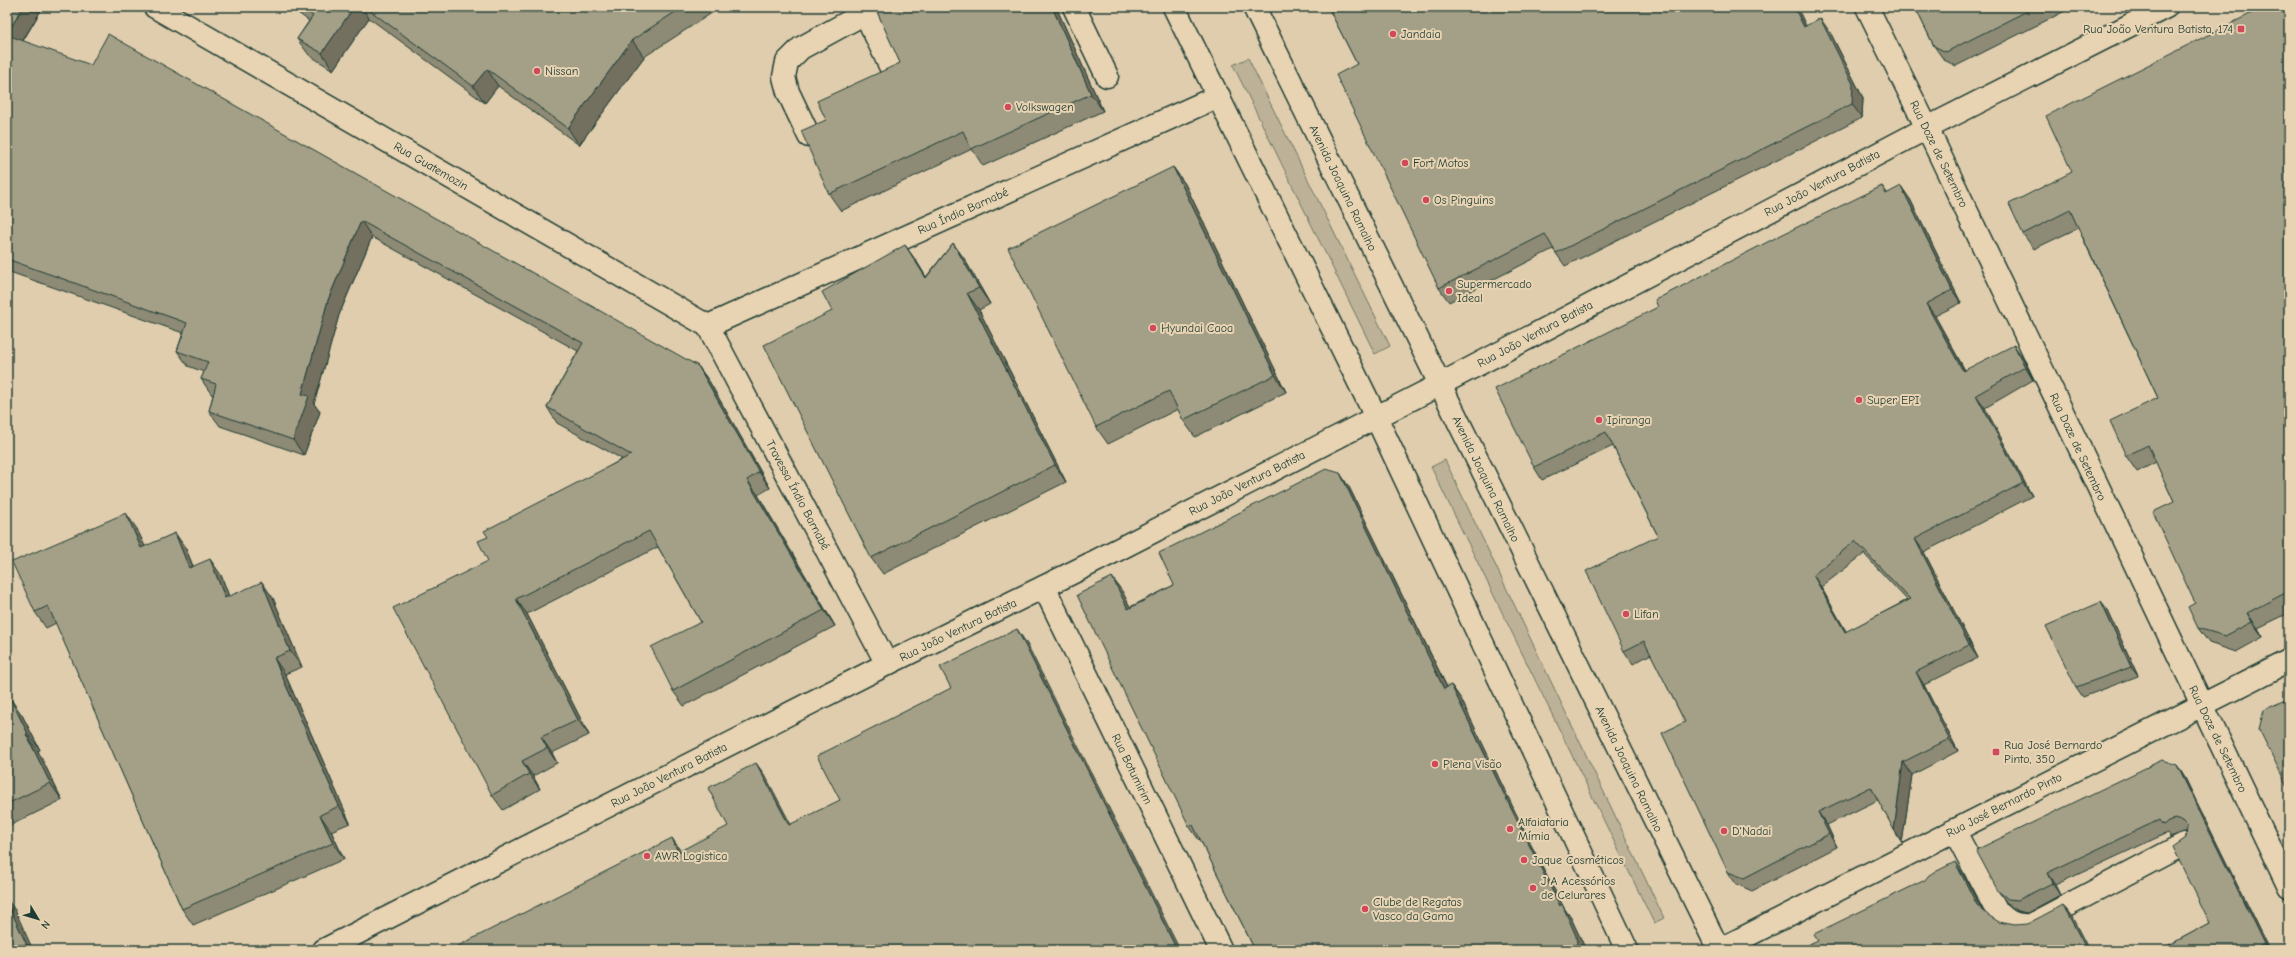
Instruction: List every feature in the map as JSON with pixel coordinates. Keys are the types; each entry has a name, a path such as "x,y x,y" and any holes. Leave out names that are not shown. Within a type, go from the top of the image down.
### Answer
{"street":[{"name":"Rua Guatemozin","path":"155,7 708,326"},
{"path":"1074,7 1108,76"},
{"path":"1174,7 1376,417 1627,950"},
{"name":"Avenida Joaquina Ramalho","path":"1254,7 1439,385 1719,950"},
{"name":"Rua Doze de Setembro","path":"1867,7 1927,128 2289,887"},
{"name":"Rua João Ventura Batista","path":"324,950 888,664 1044,587 1439,385 1927,128 2166,7"},
{"path":"809,136 788,92 784,77 787,62 801,48 865,10 891,68"},
{"name":"Rua Índio Barnabé","path":"708,326 1219,96"},
{"name":"Travessa Índio Barnabé","path":"708,326 888,664"},
{"name":"Rua Botumirim","path":"1044,587 1221,950"},
{"name":"Rua José Bernardo Pinto","path":"1719,950 2289,661"},
{"path":"1954,830 1997,911 2006,920 2018,926 2030,926 2184,844"}],"shaded area":[{"path":"1248,58 1390,346 1375,354 1233,65"},
{"path":"1445,460 1664,918 1654,923 1431,467"}],"building":[{"path":"7,7 23,7 7,34"},
{"path":"301,7 354,7 322,53 297,39 313,16"},
{"name":"Nissan","path":"365,7 683,7 632,40 568,128 487,69 473,86"},
{"name":"Volkswagen","path":"875,7 1052,7 1091,94 971,149 963,131 829,194 801,131 826,120 817,101 900,63"},
{"path":"1328,7 1794,7 1804,27 1820,18 1853,84 1852,104 1556,253 1545,234 1439,288 1336,75 1357,64"},
{"path":"1915,7 2035,7 1946,52 1934,46"},
{"path":"2264,7 2289,7 2289,591 2247,613 2252,622 2225,636 2198,628 2188,607 2195,603 2153,512 2174,502 2148,445 2126,456 2110,421 2158,398 2070,210 2023,234 2009,204 2072,172 2046,116"},
{"path":"108,34 698,366 759,472 747,480 824,610 673,691 651,647 701,622 649,531 516,599 578,720 541,737 547,748 522,761 529,774 492,795 393,608 488,561 478,541 488,537 484,531 631,455 547,407 583,343 361,221 328,300 302,394 309,396 293,440 209,411 216,384 201,379 208,362 177,351 187,323 7,259 7,35 91,65"},
{"name":"Hyundai Caoa","path":"1173,167 1275,375 1183,420 1169,391 1096,427 1008,248"},
{"path":"1882,186 1886,194 1901,186 1952,290 1926,304 1963,371 2014,345 2025,367 1976,395 2023,483 1915,539 1969,645 1916,672 1949,739 1903,762 1894,830 1871,787 1818,812 1829,834 1744,878 1728,872 1662,733 1685,722 1644,641 1624,651 1586,571 1658,536 1606,432 1534,467 1495,389 1658,307 1655,300 1783,234","holes":["1855,541 1910,599 1845,632 1813,575"]},
{"path":"953,243 979,288 967,293 1055,465 871,558 764,345 832,311 822,292 905,245 926,278"},
{"path":"1326,469 1340,473 1444,689 1451,685 1560,906 1562,904 1576,936 1577,943 1574,950 1255,950 1193,825 1189,826 1077,595 1112,577 1128,609 1174,585 1159,553"},
{"path":"126,513 141,548 175,533 189,568 210,559 225,598 262,582 290,651 274,658 339,806 320,815 333,843 182,909 48,606 35,612 12,562"},
{"path":"2101,602 2131,667 2076,687 2046,626"},
{"path":"1017,629 1177,950 450,950 672,838 678,852 728,826 708,788 756,763 789,825 840,800 817,756 951,688 940,667"},
{"path":"10,698 50,783 7,804 7,699"},
{"path":"2289,698 2289,790 2259,729 2264,710"},
{"path":"2162,760 2177,765 2264,944 2259,947 2261,950 2160,950 2210,923 2173,847 2186,838 2187,826 2182,821 2175,819 2162,825 2159,820 2047,873 2052,883 2018,900 2008,899 1998,891 1976,850"},
{"path":"1955,862 1977,905 1988,915 1999,922 2015,925 2027,924 2063,905 2087,950 1796,950 1818,940 1814,934 1925,880 1929,875"},
{"path":"7,902 29,950 7,950"}],"place":[{"name":"Rua João Ventura Batista, 174","path":"2241,29"},
{"name":"Jandaia","path":"1393,34"},
{"name":"Nissan","path":"537,71"},
{"name":"Volkswagen","path":"1008,107"},
{"name":"Fort Motos","path":"1405,163"},
{"name":"Os Pinguins","path":"1426,200"},
{"name":"Supermercado Ideal","path":"1449,291"},
{"name":"Hyundai Caoa","path":"1153,328"},
{"name":"Super EPI","path":"1859,400"},
{"name":"Ipiranga","path":"1599,420"},
{"name":"Lifan","path":"1626,614"},
{"name":"Rua José Bernardo Pinto, 350","path":"1996,752"},
{"name":"Plena Visão","path":"1435,764"},
{"name":"Alfaiataria Mímia","path":"1510,829"},
{"name":"D'Nadai","path":"1724,831"},
{"name":"AWR Logistica","path":"647,856"},
{"name":"Jaque Cosméticos","path":"1524,860"},
{"name":"J A Acessórios de Celurares","path":"1533,888"},
{"name":"Clube de Regatas Vasco da Gama","path":"1365,909"}]}
